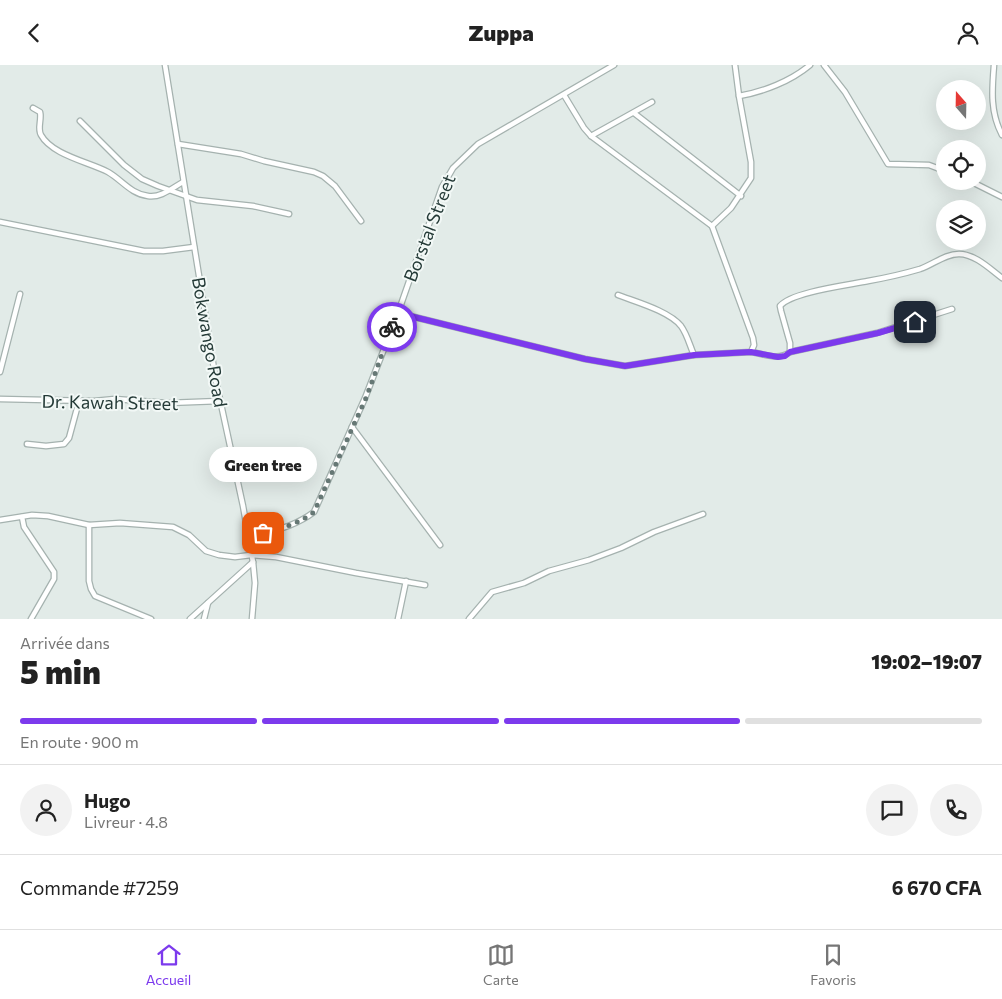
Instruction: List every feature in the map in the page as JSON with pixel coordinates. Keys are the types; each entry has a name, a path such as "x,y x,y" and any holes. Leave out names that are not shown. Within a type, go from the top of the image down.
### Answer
{"street":[{"name":"Bokwango Road","path":"165,65 220,401 253,562 255,583 252,619"},
{"name":"Borstal Street","path":"249,538 287,527 303,520 314,512 366,398 442,187 452,168 478,144 614,65"},
{"path":"712,226 731,208 752,178 735,65"},
{"path":"739,97 753,94 777,84 810,65"},
{"path":"824,65 844,92 888,164 929,165 936,168"},
{"path":"994,65 993,111 1002,135"},
{"path":"564,95 584,128 592,137 712,226 753,338 754,345 751,352"},
{"path":"592,137 652,102"},
{"path":"33,107 40,112 39,131 42,137 57,150 108,172 134,192 148,197 157,196 183,182"},
{"path":"634,113 740,196"},
{"path":"80,121 124,165 142,179 197,200 253,206 289,214"},
{"path":"178,144 241,154 314,172 323,176 335,187 361,221"},
{"path":"986,189 1002,197"},
{"path":"0,222 144,251 163,251 194,247"},
{"path":"790,352 790,343 780,306 784,301 806,293 913,271 947,256 958,254 969,255 1002,278"},
{"path":"0,372 20,294"},
{"path":"618,295 675,320 682,328 694,355"},
{"path":"398,313 585,359 625,366 694,355 751,352 778,357 785,356 790,352 878,333 952,309"},
{"name":"Dr. Kawah Street","path":"0,399 79,401 115,399 167,403 220,401"},
{"path":"27,444 46,446 64,444 69,439 79,401"},
{"path":"352,427 440,545"},
{"path":"469,619 492,592 524,583 548,571 597,557 654,532 703,514"},
{"path":"0,520 32,515 48,516 89,525 120,523 173,527 189,535 206,551 235,557 251,555 276,557 424,585"},
{"path":"22,517 24,527 54,572 54,579 31,619"},
{"path":"89,525 89,581 95,596 151,619"},
{"path":"190,619 253,562"},
{"path":"398,619 406,581"},
{"path":"204,619 208,603"}],"way so far":[{"path":"263,533 287,527 303,520 314,512 366,398 392,327"}],"place":[{"name":"Green tree","path":"263,533"}],"route":[{"path":"392,327 398,313 585,359 625,366 694,355 751,352 771,357 785,356 790,352 878,333 915,322"}]}
